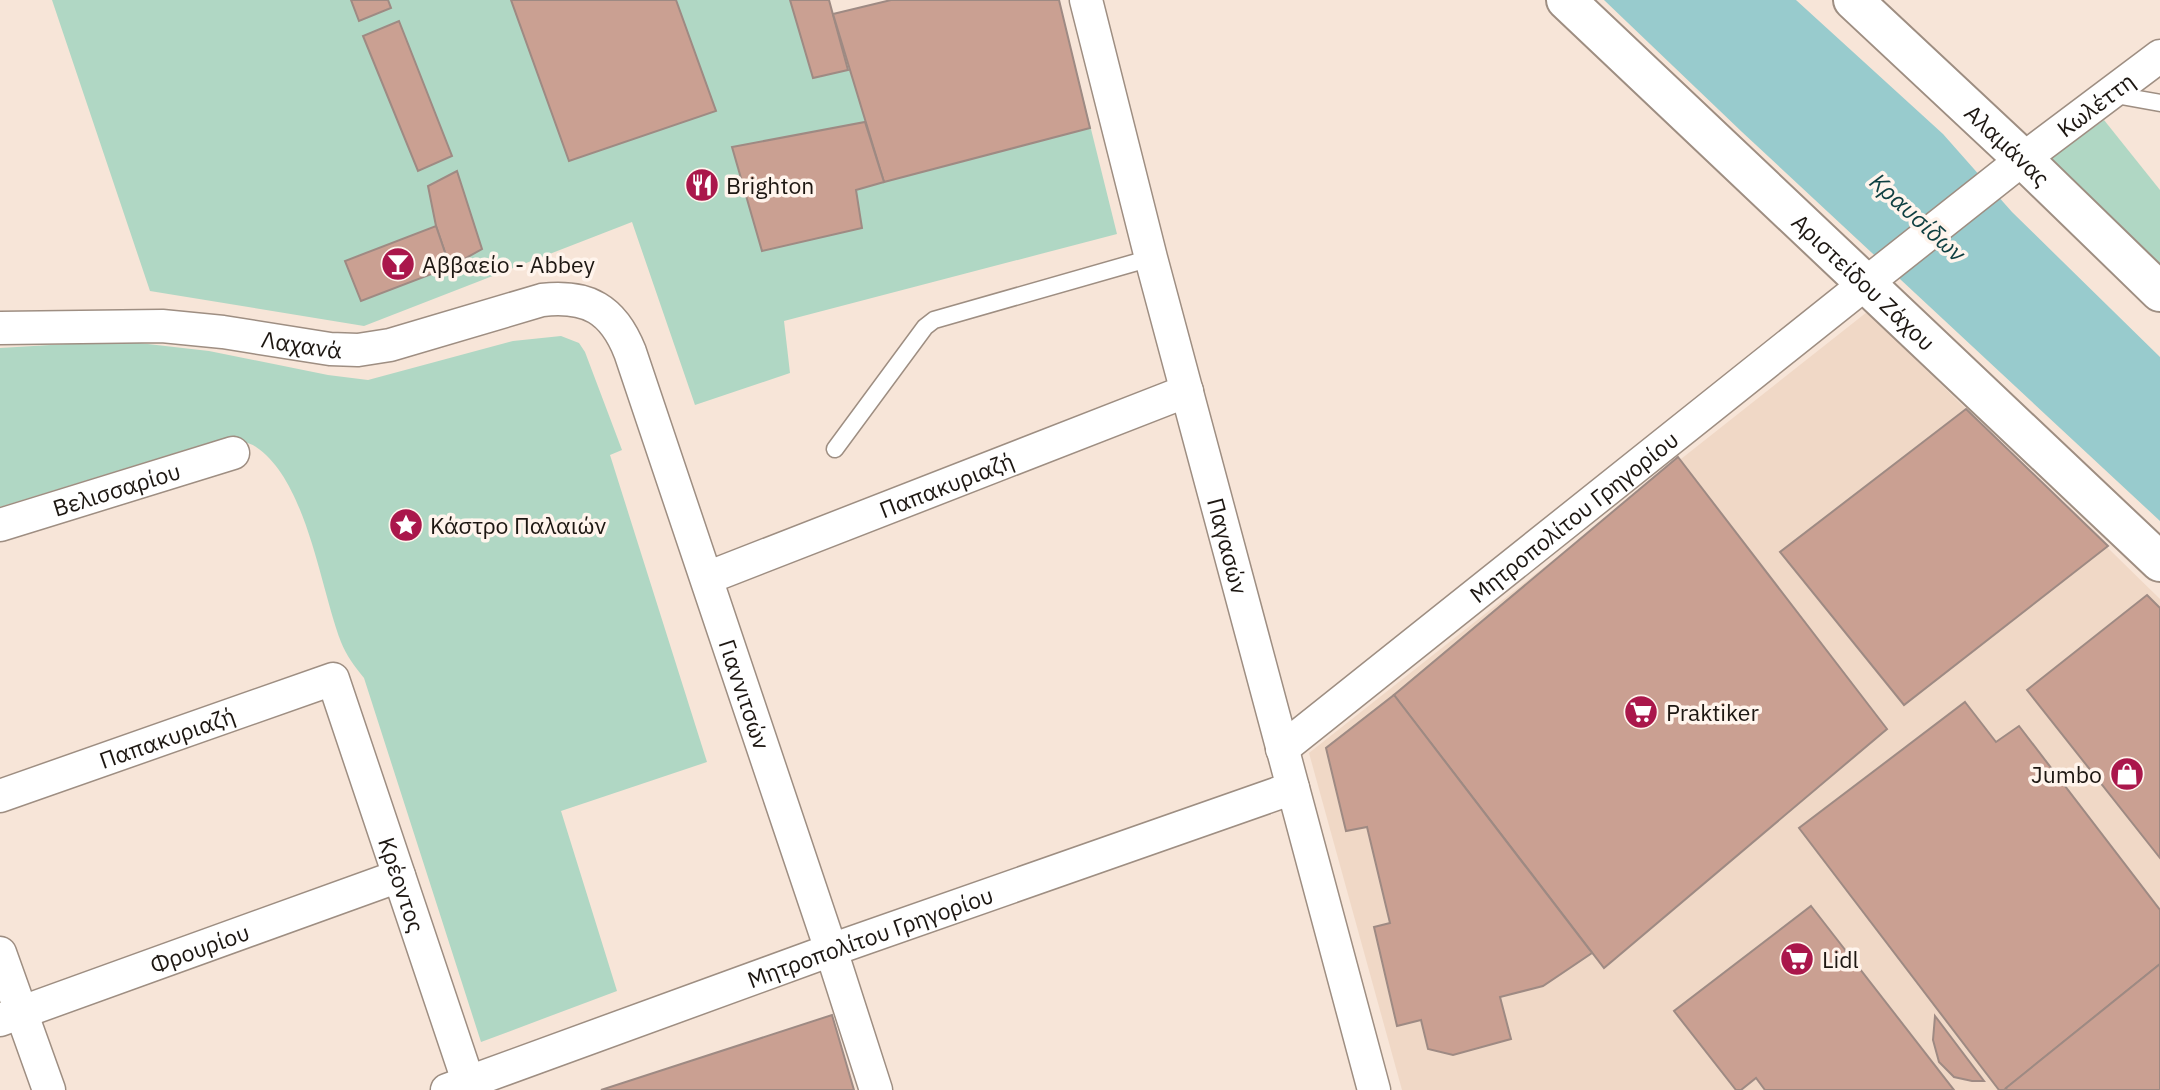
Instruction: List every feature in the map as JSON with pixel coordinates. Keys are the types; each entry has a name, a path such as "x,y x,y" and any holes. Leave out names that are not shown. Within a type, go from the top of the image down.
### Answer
{"street":[{"name":"Παγασών","path":"1086,0 1151,258 1374,1090"},
{"name":"Αριστείδου Ζάχου","path":"1566,0 2160,562"},
{"name":"Αλαμάνας","path":"1853,0 2160,292"},
{"name":"Κωλέττη","path":"1865,284 2023,159 2160,56"},
{"name":"Μητροπολίτου Γρηγορίου","path":"1282,749 1865,284"},
{"name":"Λαχανά","path":"0,328 88,325 186,327 330,349 358,350 390,345 542,299 574,299 596,307"},
{"name":"Γιαννιτσών","path":"596,307 617,325 627,345 876,1090"},
{"name":"Παπακυριαζή","path":"707,578 1187,391"},
{"name":"Βελισσαρίου","path":"0,525 233,453"},
{"name":"Παπακυριαζή","path":"0,796 333,679"},
{"name":"Κρέοντος","path":"333,679 399,876 462,1087"},
{"name":"Μητροπολίτου Γρηγορίου","path":"462,1087 831,950 1293,788"},
{"name":"Φρουρίου","path":"11,1016 399,876"},
{"path":"0,953 11,1016 49,1090"}],"lane":[{"path":"2110,94 2160,103"},
{"path":"835,449 925,327 934,320 1151,258"}],"shaded area":[{"path":"1867,312 2160,599 2160,1090 1402,1090 1309,753"}],"green space":[{"path":"52,0 829,0 833,14 1059,0 1117,234 784,321 790,373 695,405 632,222 364,326 150,291"},
{"path":"2104,120 2160,190 2160,267 2049,160"},
{"path":"561,336 579,343 585,352 622,450 610,455 707,762 561,811 617,991 481,1042 364,678 341,642 310,537 288,484 273,463 251,444 214,441 0,507 0,348 101,342 139,343 209,351 328,375 368,380 513,341"}],"water":[{"name":"Κραυσίδων","path":"1604,0 1796,0 1943,134 2012,212 2160,357 2160,521 1742,132"}],"building":[{"path":"351,0 388,0 391,8 359,21"},
{"path":"511,0 676,0 716,111 569,161"},
{"path":"790,0 829,0 848,70 813,78"},
{"path":"891,0 1059,0 1090,128 884,182 833,14"},
{"path":"399,21 452,156 418,171 363,36"},
{"path":"865,122 884,182 856,190 862,228 762,251 732,147"},
{"path":"457,171 482,249 450,267 436,226 428,186"},
{"name":"Αββαείο - Abbey","path":"436,226 450,267 361,301 345,261"},
{"path":"1966,409 2108,546 1904,705 1780,552"},
{"name":"Praktiker","path":"1678,457 1887,729 1604,968 1394,695"},
{"name":"Jumbo","path":"2147,595 2160,608 2160,858 2027,690"},
{"path":"1394,695 1592,953 1543,986 1500,997 1511,1039 1453,1055 1428,1049 1421,1020 1397,1026 1374,927 1390,923 1367,827 1346,831 1326,748"},
{"path":"1965,702 1996,742 2019,726 2160,910 2160,964 2004,1090 1999,1090 1799,828"},
{"name":"Lidl","path":"1811,906 1954,1090 1765,1090 1756,1078 1741,1090 1736,1090 1674,1011"},
{"path":"2160,964 2160,1090 2007,1090 2006,1088"},
{"path":"832,1015 854,1090 601,1090"},
{"path":"1935,1016 1984,1081 1954,1077 1939,1062 1933,1040"}],"place":[{"name":"Brighton","path":"702,185"},
{"name":"Αββαείο - Abbey","path":"398,264"},
{"name":"Κάστρο Παλαιών","path":"406,525"},
{"name":"Praktiker","path":"1641,712"},
{"name":"Jumbo","path":"2127,774"},
{"name":"Lidl","path":"1797,959"}]}
